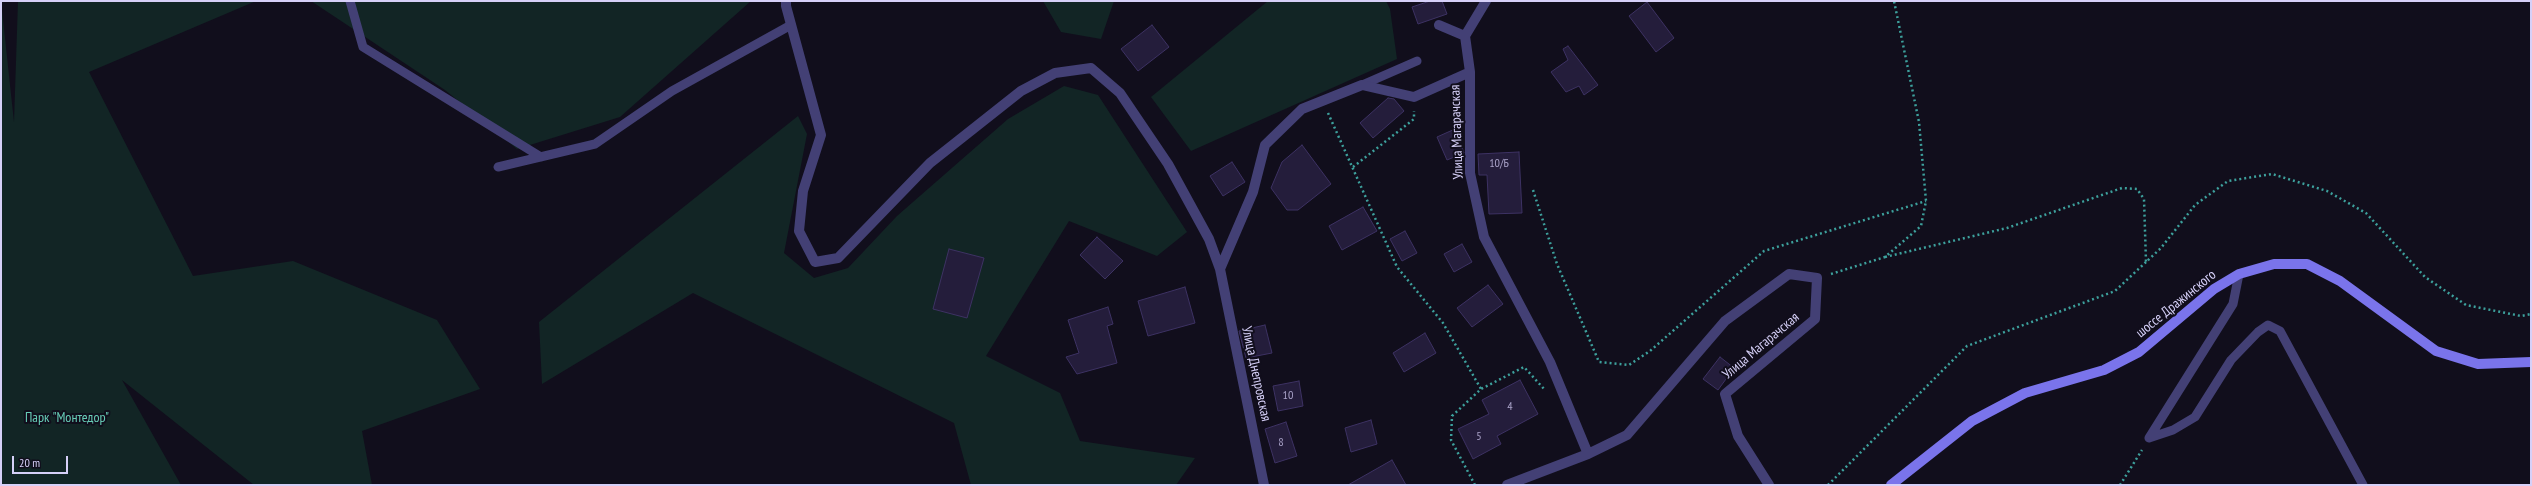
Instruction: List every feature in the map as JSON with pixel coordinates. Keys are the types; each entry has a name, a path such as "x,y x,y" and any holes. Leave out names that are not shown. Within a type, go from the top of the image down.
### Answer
{"main road":[{"name":"шоссе Дражинского","path":"1891,485 1972,421 2025,393 2104,370 2139,352 2214,289 2239,274 2274,264 2307,264 2340,281 2436,351 2478,364 2531,362"}],"street":[{"path":"786,1 791,25"},
{"path":"1439,25 1465,36 1486,1"},
{"name":"Улица Днепровская","path":"791,25 821,135 804,190 799,230 815,262 838,258 930,162 1021,91 1055,73 1090,68 1120,93 1168,164 1209,239 1220,269 1264,485"},
{"name":"Улица Магарачская","path":"1465,36 1470,72 1470,173 1484,237 1550,362 1588,454"},
{"path":"1220,269 1253,192 1265,145 1302,109 1362,85 1414,97 1470,72"},
{"path":"1506,485 1588,454 1627,435 1725,321 1790,274 1817,278"},
{"name":"Улица Магарачская","path":"1769,485 1738,436 1725,394 1815,319 1817,278"}],"lane":[{"path":"350,1 363,47 541,157"},
{"path":"498,167 595,144 672,91 791,25"},
{"path":"1362,85 1417,61"},
{"path":"2149,438 2233,304 2239,274"},
{"path":"2149,438 2173,430 2195,417 2231,360 2258,332 2268,325 2280,331 2363,485"}],"path":[{"path":"1885,257 1921,226 1926,201 1919,122 1894,1"},
{"path":"1353,167 1414,119 1414,97"},
{"path":"1323,101 1397,267 1443,323 1481,389"},
{"path":"1828,485 1967,346 2115,291 2160,248 2195,205 2228,181 2272,174 2327,191 2366,213 2425,277 2466,306 2521,316 2531,314"},
{"path":"1817,278 1885,257 2007,228 2122,188 2137,189 2144,199 2146,262"},
{"path":"1533,190 1557,264 1599,362 1629,365 1650,351 1764,251 1926,201"},
{"path":"1475,485 1451,440 1452,416 1481,389 1524,367"},
{"path":"2120,485 2149,438"}],"green space":[{"name":"Парк \"Монтедор\"","path":"1,1 14,122 18,1 256,1 89,72 193,276 293,261 437,320 480,389 362,431 372,485 254,485 122,380 181,485 1,485"},
{"path":"311,1 751,1 620,117 517,149 445,90"},
{"path":"1043,1 1114,1 1101,39 1061,32"},
{"path":"1268,1 1386,1 1390,9 1397,59 1191,151 1151,97"},
{"path":"1064,86 1098,95 1187,232 1157,256 1069,221 986,356 1060,393 1080,441 1195,458 1176,485 971,485 954,423 693,293 542,384 539,322 798,116 807,134 784,253 814,278 848,268 897,216 1008,119"}],"building":[{"path":"1430,1 1442,1 1447,14 1418,24 1412,7"},
{"path":"1647,2 1674,38 1656,52 1629,16"},
{"path":"1152,25 1169,47 1138,71 1121,49"},
{"path":"1568,46 1598,85 1584,95 1579,86 1566,92 1551,72 1568,60 1563,49"},
{"path":"1388,98 1394,99 1404,111 1373,138 1360,123"},
{"path":"1455,129 1464,153 1447,160 1437,137"},
{"path":"1302,145 1331,184 1298,210 1287,210 1271,188 1282,162"},
{"path":"1519,152 1522,213 1489,214 1487,175 1479,175 1478,154"},
{"path":"1232,162 1245,182 1223,196 1210,176"},
{"path":"1363,207 1377,231 1342,250 1329,226"},
{"path":"1405,231 1417,253 1402,261 1390,239"},
{"path":"1097,237 1123,261 1105,279 1080,255"},
{"path":"1462,244 1472,262 1454,272 1444,254"},
{"path":"949,249 984,258 967,318 933,309"},
{"path":"1488,285 1503,304 1472,327 1457,308"},
{"path":"1185,287 1195,323 1148,336 1138,301"},
{"path":"1108,307 1113,324 1107,326 1117,363 1077,374 1066,357 1079,353 1068,320"},
{"path":"1265,325 1272,353 1246,358 1239,331"},
{"path":"1425,333 1436,353 1404,372 1393,353"},
{"path":"1720,357 1734,368 1718,390 1703,379"},
{"path":"1520,380 1538,414 1497,436 1501,444 1473,459 1458,429 1489,414 1482,400"},
{"path":"1299,381 1303,406 1278,411 1273,386"},
{"path":"1371,420 1377,444 1351,452 1345,428"},
{"path":"1286,422 1297,456 1275,463 1265,429"},
{"path":"1392,460 1406,485 1348,485 1385,464"}]}
